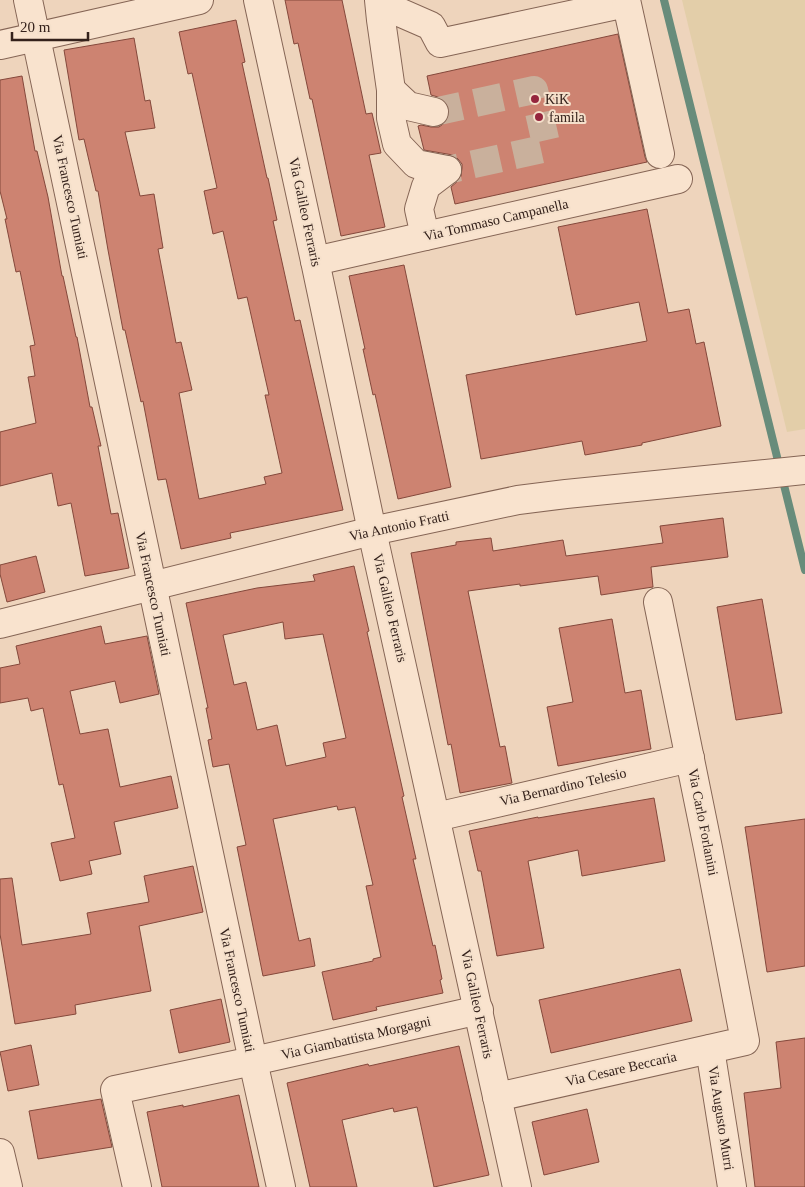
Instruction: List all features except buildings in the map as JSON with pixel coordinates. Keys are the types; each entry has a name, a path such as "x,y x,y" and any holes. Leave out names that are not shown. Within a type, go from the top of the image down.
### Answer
{"street":[{"name":"Via Francesco Tumiati","path":"28,0 280,1187"},
{"path":"0,45 199,0"},
{"name":"Via Galileo Ferraris","path":"258,0 372,531 517,1187"},
{"path":"379,0 380,20 391,90 391,118 397,144 416,164 447,170 426,186 419,209 425,236"},
{"path":"384,0 392,9 431,26 440,44 626,1 660,154"},
{"path":"391,90 408,106 434,112"},
{"name":"Via Tommaso Campanella","path":"315,261 678,179"},
{"name":"Via Antonio Fratti","path":"0,624 372,531 518,500 805,470"},
{"name":"Via Carlo Forlanini","path":"658,602 745,1041"},
{"name":"Via Bernardino Telesio","path":"436,816 690,758"},
{"name":"Via Giambattista Morgagni","path":"137,1187 115,1090 479,1010"},
{"name":"Via Cesare Beccaria","path":"497,1097 745,1041"},
{"name":"Via Augusto Murri","path":"710,1049 732,1187"},
{"path":"0,1153 8,1187"}],"shaded area":[{"path":"682,0 805,0 805,429 787,432"}],"waterway":[{"path":"664,0 805,570"}],"tunnel":[{"path":"434,112 534,90 547,148 447,170"}],"place":[{"name":"KiK","path":"535,99"},
{"name":"famila","path":"539,117"}]}
